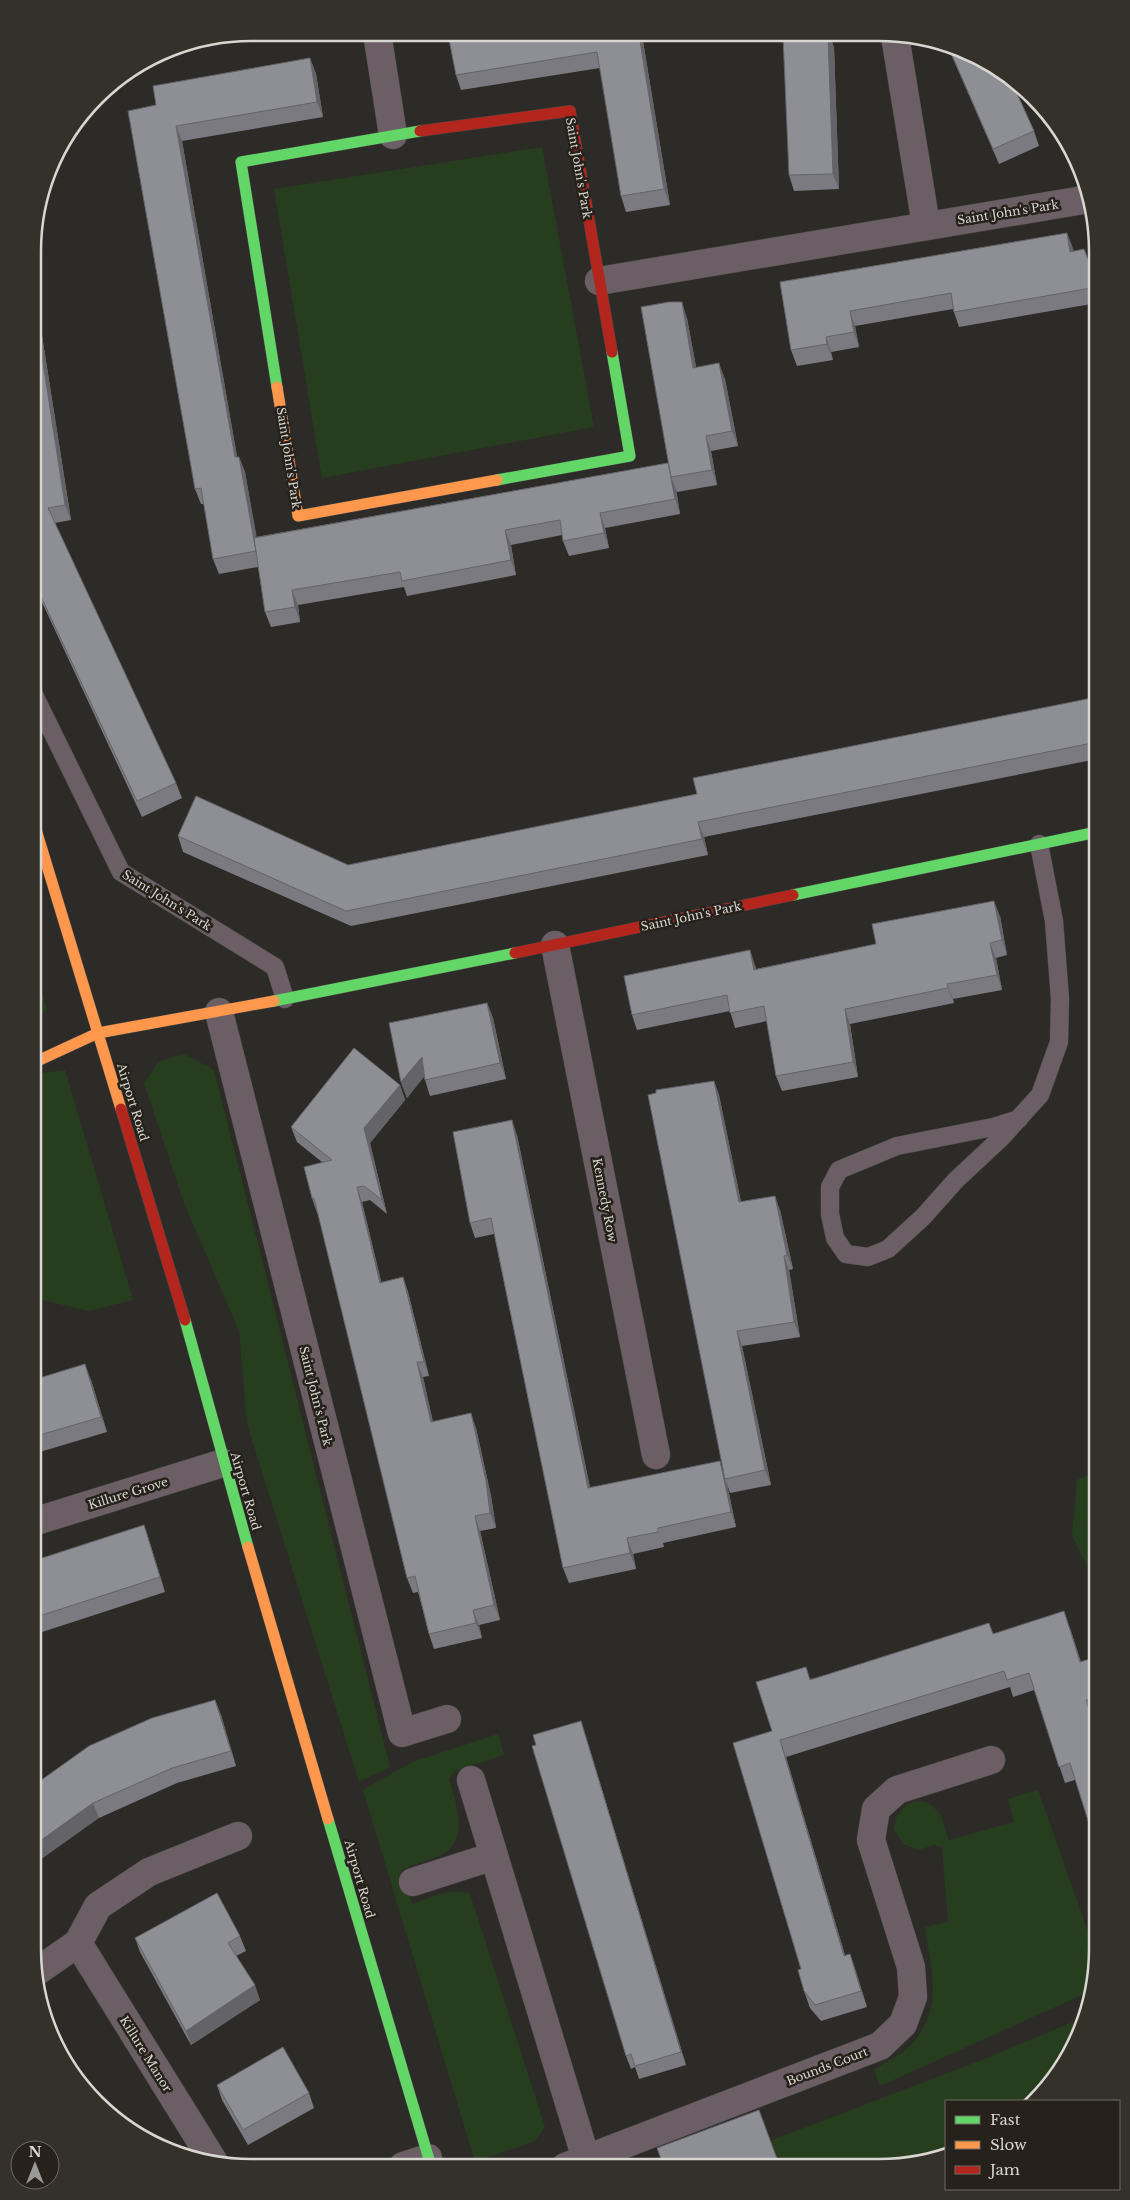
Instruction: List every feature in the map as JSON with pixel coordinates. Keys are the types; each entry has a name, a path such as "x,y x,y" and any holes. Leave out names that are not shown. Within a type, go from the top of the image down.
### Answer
{"street":[{"path":"378,41 393,135"},
{"path":"896,42 926,225"},
{"name":"Saint John's Park","path":"570,111 599,282 630,456 298,516 242,162 393,135 570,111"},
{"name":"Saint John's Park","path":"599,282 926,225 1083,200"},
{"name":"Saint John's Park","path":"41,1060 98,1033 219,1012 555,945 1089,834"},
{"name":"Airport Road","path":"41,846 198,1363 223,1463 429,2159"},
{"name":"Kennedy Row","path":"555,945 656,1455"},
{"name":"Saint John's Park","path":"219,1012 402,1733 447,1719"},
{"name":"Killure Grove","path":"41,1520 223,1463"},
{"name":"Bounds Court","path":"585,2159 880,2046 903,2024 913,1997 911,1967 871,1840 876,1809 897,1790 992,1760"},
{"name":"Bounds Court","path":"471,1780 494,1856 574,2159"},
{"path":"42,1968 78,1943 98,1906 149,1872 238,1836"},
{"path":"413,1882 494,1856"},
{"name":"Killure Manor","path":"78,1943 209,2155"}],"lane":[{"name":"Saint John's Park","path":"41,709 121,872 275,967 285,999"},
{"path":"1019,1119 993,1127 897,1146 839,1170 830,1186 830,1214 835,1238 846,1254 868,1257 888,1250 1019,1119 1040,1095 1059,1042 1060,1000 1054,921 1039,844"}],"green space":[{"path":"542,147 594,427 322,478 274,189"},
{"path":"41,989 47,1010 41,1014"},
{"path":"184,1054 214,1070 390,1767 359,1782 247,1424 239,1331 184,1203 144,1083 159,1061"},
{"path":"65,1070 133,1300 89,1311 41,1300 41,1073"},
{"path":"1089,1474 1089,1569 1072,1536 1077,1480"},
{"path":"498,1734 504,1755 455,1771 449,1779 459,1821 455,1841 449,1849 439,1856 402,1870 412,1904 448,1893 462,1892 470,1894 545,2127 535,2141 484,2159 474,2159 363,1790 412,1762"},
{"path":"1038,1790 1089,1935 1087,1977 1084,1994 880,2086 874,2070 899,2055 912,2044 922,2030 932,2002 932,1973 925,1927 948,1922 942,1847 934,1845 918,1850 903,1844 894,1829 895,1821 910,1803 923,1801 937,1811 941,1817 949,1840 1014,1822 1008,1799"},
{"path":"1077,2021 1061,2054 1037,2087 1024,2100 945,2100 945,2149 920,2155 879,2159 723,2159 987,2058"}],"building":[{"path":"449,41 640,41 664,189 621,196 597,52 456,75"},
{"path":"783,41 828,41 833,174 789,175"},
{"path":"951,54 984,69 1017,93 1034,131 993,149"},
{"path":"310,58 317,102 176,126 235,457 239,457 256,551 213,559 201,488 195,489 128,111 156,105 153,86"},
{"path":"1067,233 1070,252 1084,249 1089,262 1089,288 954,312 951,293 850,311 854,332 826,337 827,344 791,350 780,282"},
{"path":"669,302 682,302 693,368 719,363 732,431 706,436 712,470 671,477 641,307"},
{"path":"41,350 65,505 48,508 176,783 137,801 41,597"},
{"path":"668,463 675,499 600,513 604,533 563,541 560,520 505,530 511,560 402,581 400,572 292,590 295,607 265,612 254,538"},
{"path":"1089,699 1089,744 698,822 702,839 346,911 178,836 196,796 348,865 697,794 693,778"},
{"path":"994,901 1002,940 990,943 997,975 947,984 948,988 845,1009 853,1062 776,1076 764,1006 730,1013 727,995 632,1015 624,976 750,950 754,970 876,944 872,924"},
{"path":"487,1003 500,1063 425,1080 422,1057 401,1082 389,1023"},
{"path":"354,1048 400,1085 364,1128 382,1200 364,1186 357,1187 380,1283 403,1277 424,1362 417,1362 431,1422 471,1413 486,1481 490,1513 475,1516 494,1605 473,1610 476,1623 429,1634 415,1576 407,1578 314,1198 312,1198 304,1167 332,1160 291,1127"},
{"path":"714,1081 739,1202 775,1196 787,1255 784,1256 794,1322 737,1331 765,1470 725,1479 648,1095 656,1093 656,1090"},
{"path":"512,1120 588,1488 720,1461 731,1512 658,1528 658,1532 627,1538 630,1553 563,1568 491,1218 470,1223 453,1132"},
{"path":"85,1364 101,1417 41,1435 41,1378"},
{"path":"144,1525 160,1577 41,1615 41,1558"},
{"path":"1064,1611 1080,1662 1089,1659 1089,1699 1086,1700 1089,1710 1089,1824 1070,1763 1059,1767 1029,1673 1007,1680 1004,1671 780,1740 844,1956 850,1954 861,1991 815,2005 804,1991 798,1970 801,1969 733,1743 772,1731 756,1682 806,1667 810,1680 989,1623 993,1634"},
{"path":"215,1700 231,1751 172,1768 93,1803 41,1840 41,1780 89,1746 152,1718"},
{"path":"581,1721 681,2052 635,2066 631,2054 626,2056 532,1746 536,1745 533,1735"},
{"path":"217,1893 240,1936 228,1943 255,1985 186,2031 135,1938"},
{"path":"283,2047 309,2093 243,2130 217,2085"},
{"path":"759,2110 777,2159 661,2159 657,2148"}],"traffic: fast":[{"path":"277,387 241,162 420,131"},
{"path":"497,480 630,456 612,352"},
{"path":"793,895 1089,834"},
{"path":"274,1001 515,953"},
{"path":"185,1320 248,1547"},
{"path":"328,1819 429,2159"}],"traffic: slow":[{"path":"277,387 298,516 497,480"},
{"path":"41,846 121,1109"},
{"path":"41,1059 98,1033 274,1001"},
{"path":"248,1547 328,1819"}],"traffic: jam":[{"path":"570,111 612,352"},
{"path":"420,131 570,111"},
{"path":"515,953 793,895"},
{"path":"121,1109 185,1320"}]}
